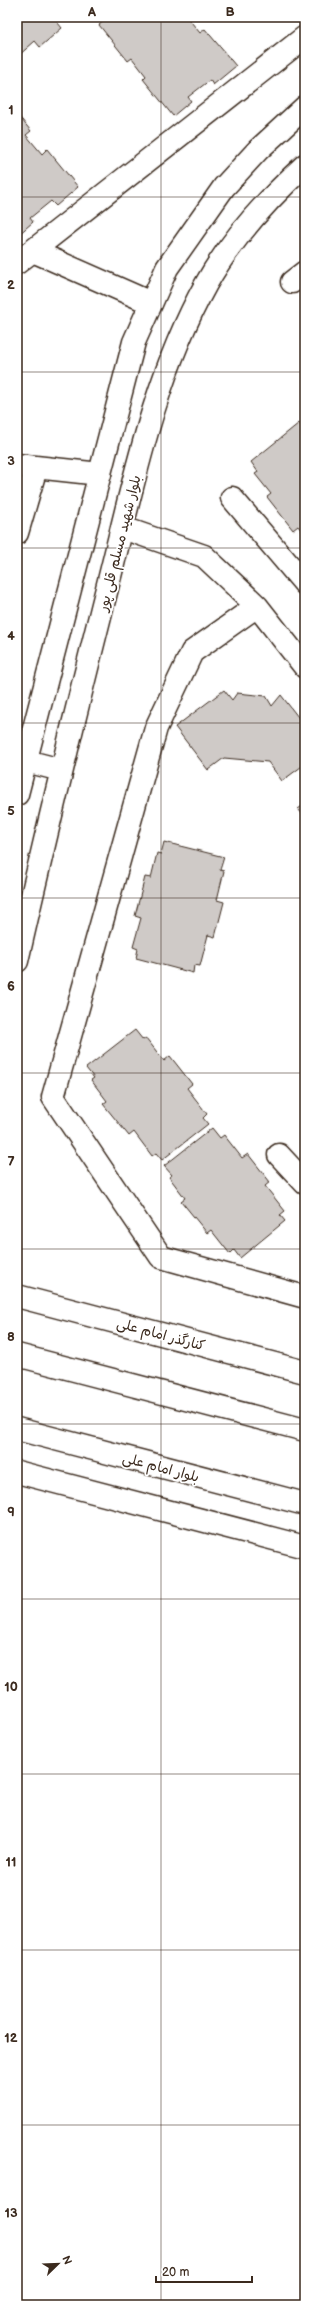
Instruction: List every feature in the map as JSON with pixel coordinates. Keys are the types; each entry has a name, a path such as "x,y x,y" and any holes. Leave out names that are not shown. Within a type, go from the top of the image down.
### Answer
{"street":[{"path":"25,257 305,37"},
{"path":"17,794 22,759 100,474 134,342 167,268 224,187 258,150 305,107"},
{"name":"بلوار شهید مسلم قلی پور","path":"17,961 61,770 159,389 206,283 243,231 285,184 305,165"},
{"path":"25,257 151,303"},
{"path":"17,533 27,466 100,474"},
{"path":"232,498 305,584"},
{"path":"123,528 204,556 257,606 305,667"},
{"path":"257,606 192,652 156,728 53,1097 161,1257 305,1297"},
{"path":"22,759 61,770"},
{"path":"279,1155 305,1183"},
{"name":"کنارگذر امام علی","path":"17,1296 305,1372"},
{"path":"17,1355 305,1430"},
{"name":"بلوار امام علی","path":"17,1429 305,1504"},
{"path":"17,1472 305,1547"}],"building":[{"path":"17,17 53,17 62,28 40,47 35,41 17,57"},
{"path":"108,17 187,17 200,33 205,29 236,66 213,85 210,80 188,97 191,101 173,116 143,79 146,76 132,58 128,61 99,25"},
{"path":"17,114 31,131 26,135 42,154 47,149 78,187 56,206 51,201 30,218 33,222 17,236"},
{"path":"299,423 305,431 305,535 298,526 293,530 267,497 271,494 255,474 258,472 251,462"},
{"path":"224,690 232,700 237,693 266,696 272,706 281,695 305,726 305,764 282,781 268,762 224,758 208,770 175,727"},
{"path":"305,804 305,817 298,809"},
{"path":"164,842 224,857 220,870 224,871 217,900 224,902 215,937 208,935 200,966 194,965 193,973 136,958 138,949 133,947 141,918 135,916 145,877 151,878 157,853 161,854"},
{"path":"135,1030 143,1040 146,1038 164,1061 170,1056 192,1084 187,1088 207,1114 203,1118 208,1124 162,1160 156,1153 152,1156 134,1132 129,1136 103,1104 107,1101 91,1080 94,1078 86,1068"},
{"path":"212,1128 220,1138 224,1135 242,1158 248,1154 270,1182 265,1186 285,1211 280,1215 285,1221 240,1258 234,1250 230,1254 211,1230 207,1233 181,1201 185,1198 169,1177 172,1175 164,1166"}]}
